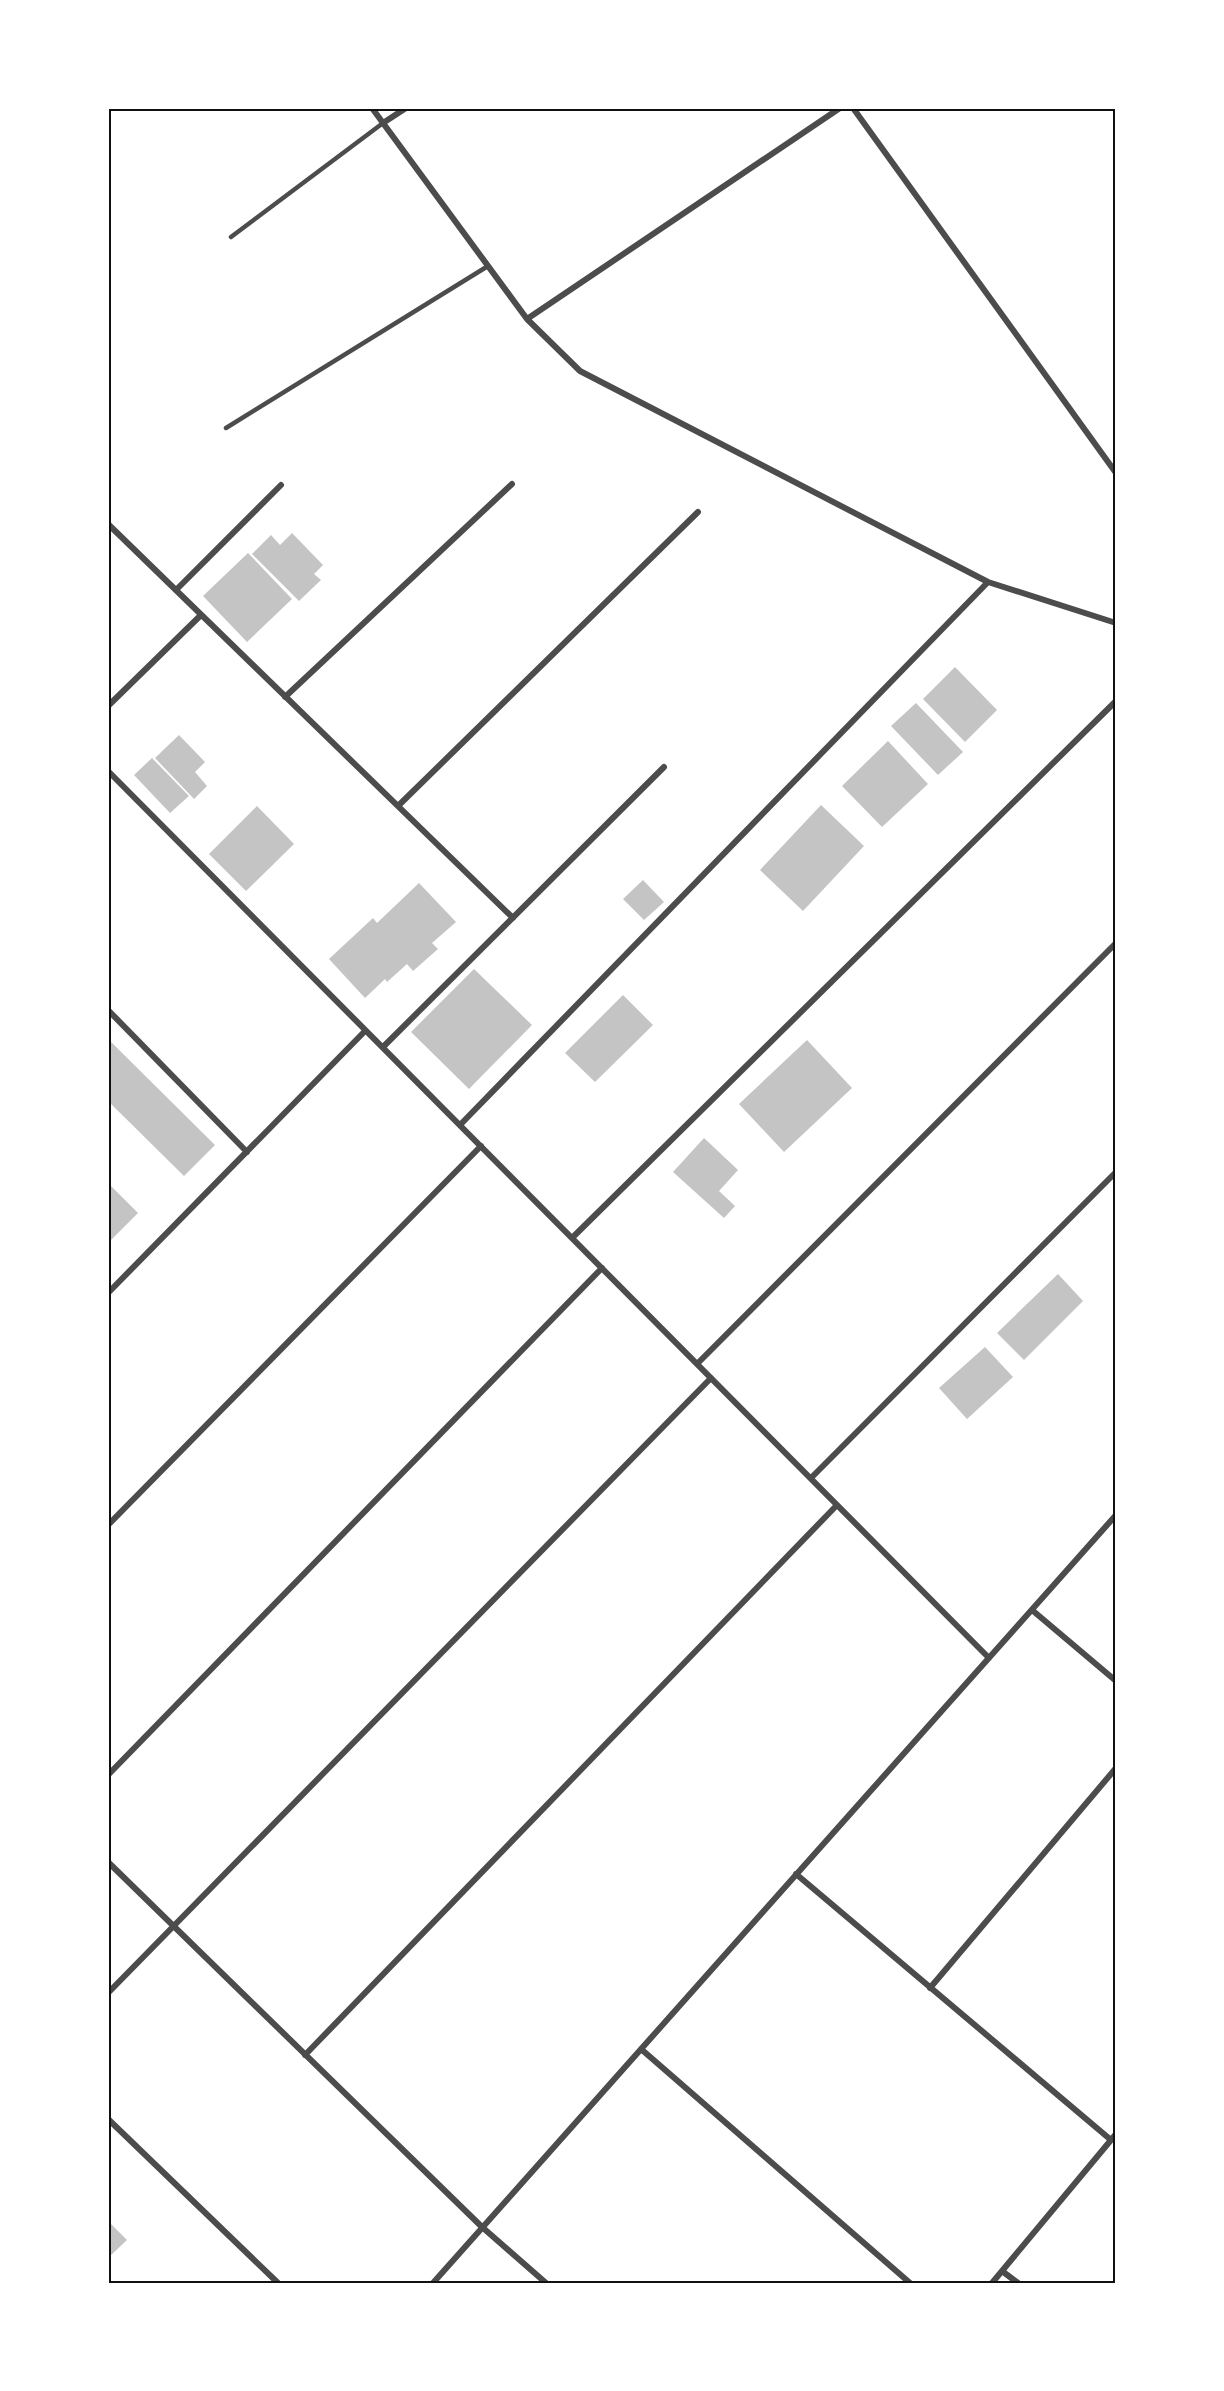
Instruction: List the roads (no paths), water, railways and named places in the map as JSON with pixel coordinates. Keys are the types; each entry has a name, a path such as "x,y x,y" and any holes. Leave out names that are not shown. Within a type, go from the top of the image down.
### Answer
{"street":[{"path":"372,108 527,320 580,371 988,582 1116,623"},
{"path":"383,123 406,108"},
{"path":"527,320 840,108"},
{"path":"853,108 1116,473"},
{"path":"285,697 512,484"},
{"path":"176,590 281,485"},
{"path":"398,806 698,512"},
{"path":"108,524 513,918"},
{"path":"460,1125 988,582"},
{"path":"108,706 201,615"},
{"path":"572,1238 1116,701"},
{"path":"383,1047 664,767"},
{"path":"108,771 989,1658"},
{"path":"697,1364 1116,943"},
{"path":"108,1010 247,1152"},
{"path":"108,1293 365,1031"},
{"path":"108,1525 481,1146"},
{"path":"811,1478 1116,1172"},
{"path":"108,1775 602,1268"},
{"path":"108,1993 711,1378"},
{"path":"305,2055 837,1505"},
{"path":"434,2283 1116,1515"},
{"path":"1032,1610 1116,1681"},
{"path":"930,1988 1116,1768"},
{"path":"108,1862 482,2227 546,2283"},
{"path":"796,1874 930,1988 1114,2137 992,2283"},
{"path":"641,2049 910,2283"},
{"path":"108,2119 278,2283"},
{"path":"1002,2271 1018,2283"}],"lane":[{"path":"231,237 383,123"},
{"path":"226,428 488,266"}]}
